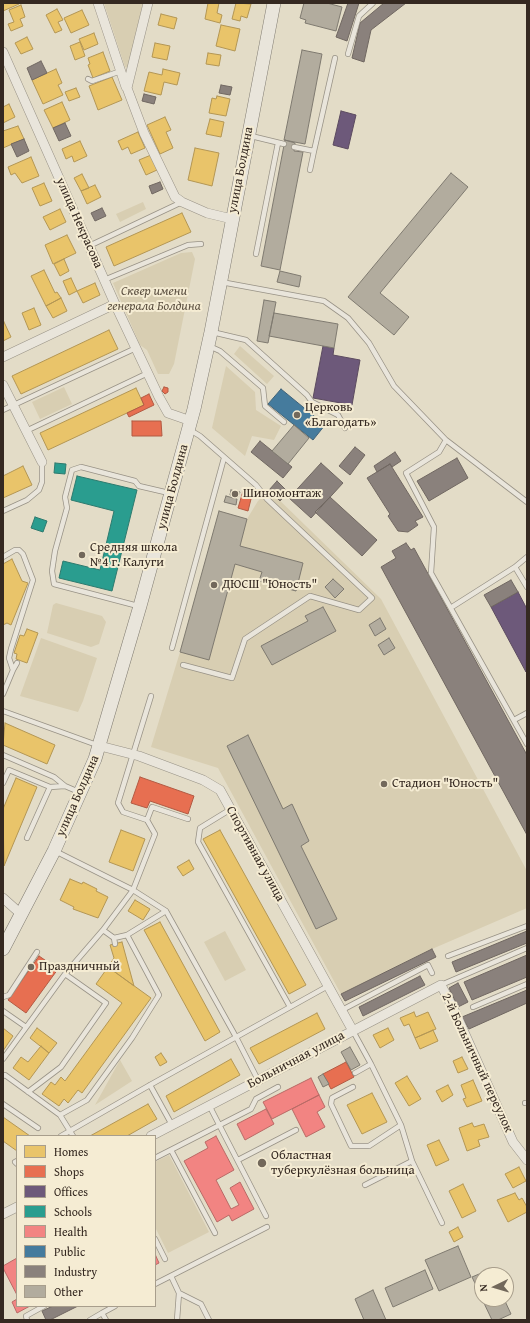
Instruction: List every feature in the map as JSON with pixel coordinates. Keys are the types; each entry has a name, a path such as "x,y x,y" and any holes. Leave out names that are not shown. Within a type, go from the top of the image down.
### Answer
{"main road":[{"name":"улица Болдина","path":"3,948 54,850 100,746 190,425 211,332 274,3"}],"street":[{"path":"98,3 144,133 175,196 182,202 207,213 232,219"},
{"path":"127,88 148,3"},
{"name":"улица Некрасова","path":"3,52 104,280 168,413 190,425"},
{"path":"3,357 115,304"},
{"path":"3,385 42,462"},
{"name":"Спортивная улица","path":"100,746 134,755 203,780 220,790 353,1030"},
{"path":"3,898 22,914"},
{"name":"Больничная улица","path":"153,1135 441,985"},
{"name":"2-й Больничный переулок","path":"441,985 456,1014 513,1142 527,1160"},
{"path":"3,1214 16,1208"}],"lane":[{"path":"348,54 359,16 373,3"},
{"path":"310,170 335,58"},
{"path":"88,79 92,81 121,71"},
{"path":"248,136 284,144"},
{"path":"256,254 278,143"},
{"path":"294,147 314,151"},
{"path":"89,246 182,202"},
{"path":"104,280 188,245 201,244"},
{"path":"220,282 324,301 348,318 369,343 394,386 446,440 527,502"},
{"path":"211,332 246,340 307,395 312,402 338,415 345,428"},
{"path":"208,345 220,351 263,388 265,406 284,422"},
{"path":"3,410 136,348"},
{"path":"26,431 148,373"},
{"path":"183,665 232,678 245,639 310,596 358,610 372,598 266,499 256,485 224,458 190,425"},
{"path":"446,440 439,452 406,473 434,527 431,572 452,607 527,744"},
{"path":"172,648 224,458"},
{"path":"3,511 27,500 39,490 42,482 42,462"},
{"path":"140,606 54,584 52,571 55,551 67,508 65,497 72,470 81,467 135,481 139,486 171,494"},
{"path":"3,557 15,550 19,550 23,554 33,580 11,649 9,658 13,670"},
{"path":"452,607 515,567 527,557"},
{"path":"515,567 527,587"},
{"path":"3,694 17,662"},
{"path":"3,1059 65,974 103,930 133,890 156,834 148,820 124,812 118,804 151,696"},
{"path":"3,711 100,746"},
{"path":"514,720 527,713"},
{"path":"3,755 54,777 65,786 80,793"},
{"path":"3,783 9,770 50,787 65,786"},
{"path":"28,838 50,787"},
{"path":"148,820 152,807 188,819"},
{"path":"231,810 200,828 198,842 290,1007"},
{"path":"54,850 133,890 166,911 236,1037 258,1080"},
{"path":"114,938 127,935 166,911"},
{"path":"448,956 527,926"},
{"path":"103,930 114,938 115,944"},
{"path":"60,1115 86,1100 132,1038 159,995 127,935"},
{"path":"441,985 527,948"},
{"path":"3,997 8,995 37,952"},
{"path":"342,1010 428,965 432,973"},
{"path":"28,1092 61,1067 106,1003 65,974"},
{"path":"473,1007 527,984"},
{"path":"63,1135 328,986"},
{"path":"3,1011 26,1027"},
{"path":"353,1030 401,1125 412,1161 442,1223"},
{"path":"355,1073 371,1064"},
{"path":"3,1076 5,1075 60,1115 72,1135"},
{"path":"150,1085 172,1125"},
{"path":"353,1087 332,1098 331,1104 351,1146 370,1146 401,1125"},
{"path":"156,1158 251,1109 256,1099 278,1088"},
{"path":"3,1104 38,1128"},
{"path":"209,1105 266,1216"},
{"path":"238,1160 296,1130"},
{"path":"171,1150 215,1233"},
{"path":"365,1185 412,1161"},
{"path":"156,1284 267,1227"},
{"path":"156,1241 165,1259"},
{"path":"171,1276 179,1293 177,1320"},
{"path":"179,1293 201,1304 209,1320"},
{"path":"27,1320 26,1316 42,1307"},
{"path":"90,1320 112,1307"},
{"path":"102,1313 106,1320"}],"green space":[{"path":"104,3 143,3 128,68 125,67"},
{"path":"143,202 146,209 120,222 116,214"},
{"name":"Сквер имени генерала Болдина","path":"192,252 195,259 174,364 169,374 158,374 147,350 140,345 113,283 181,253"},
{"path":"240,346 274,376 267,384 234,354"},
{"path":"226,366 255,392 256,410 281,426 274,440 252,436 245,456 212,428"},
{"path":"64,387 72,404 40,419 32,402"},
{"path":"269,490 381,599 527,871 527,908 432,949 341,994 218,768 151,747 180,652 219,511 247,519 258,501"},
{"path":"56,603 102,616 106,622 99,644 91,647 47,633 53,605"},
{"path":"41,638 97,658 78,712 20,696"},
{"path":"225,931 246,970 225,981 204,942"},
{"path":"120,1060 132,1081 95,1105"},
{"path":"169,1155 209,1232 168,1253 156,1229 156,1162"}],"building: Homes":[{"path":"3,3 19,3 19,4 3,11"},
{"path":"208,3 219,3 217,13 222,15 220,23 205,19"},
{"path":"236,3 251,4 247,18 241,16 240,21 232,19"},
{"path":"21,5 25,17 20,19 23,26 11,31 8,24 14,22 9,10"},
{"path":"57,9 63,20 58,22 62,30 55,33 46,15"},
{"path":"82,10 89,25 71,33 64,18"},
{"path":"161,14 177,18 174,29 158,25"},
{"path":"221,25 240,29 235,51 216,46"},
{"path":"94,33 98,44 84,50 79,39"},
{"path":"27,37 33,49 21,54 15,43"},
{"path":"80,42 85,56 75,60 70,46"},
{"path":"155,43 170,46 167,60 152,57"},
{"path":"103,52 110,71 93,78 88,65 90,64 88,58"},
{"path":"208,53 221,55 219,66 206,64"},
{"path":"56,69 62,83 58,85 63,95 43,104 32,80"},
{"path":"163,69 180,73 177,85 164,82 161,95 144,91 149,72 162,75"},
{"path":"112,77 122,100 98,110 89,86"},
{"path":"76,88 80,97 69,101 65,92"},
{"path":"217,96 230,99 226,116 209,113 212,98 216,99"},
{"path":"62,102 70,120 53,128 44,110"},
{"path":"9,104 15,117 3,123 3,107"},
{"path":"165,117 171,130 166,132 173,148 160,154 147,125"},
{"path":"210,119 224,122 221,137 206,134"},
{"path":"18,126 24,139 3,148 3,131"},
{"path":"138,132 145,148 131,154 128,147 122,150 118,141"},
{"path":"80,141 87,156 74,162 72,156 66,159 62,149"},
{"path":"195,148 219,153 212,186 188,180"},
{"path":"151,155 157,170 146,175 139,160"},
{"path":"31,157 39,176 22,183 15,173 11,175 8,167"},
{"path":"82,174 89,188 81,191 74,178"},
{"path":"44,183 52,201 40,206 32,188"},
{"path":"95,185 101,197 87,204 81,191"},
{"path":"60,209 66,222 50,230 43,217"},
{"path":"182,213 191,232 114,266 106,247"},
{"path":"67,235 76,253 53,264 45,245"},
{"path":"64,259 69,271 60,276 54,264"},
{"path":"44,270 55,293 57,292 61,298 46,306 31,276"},
{"path":"71,278 77,291 69,295 63,281"},
{"path":"95,283 100,295 83,303 77,291"},
{"path":"61,298 67,311 53,318 46,306"},
{"path":"34,308 41,325 29,330 22,313"},
{"path":"4,322 11,337 3,341 3,323"},
{"path":"109,330 118,349 21,394 12,376"},
{"path":"136,388 144,405 48,450 40,433"},
{"path":"23,466 32,485 3,498 3,476"},
{"path":"12,559 22,581 28,583 11,625 7,623 3,625 3,564"},
{"path":"27,629 38,633 27,663 16,659 17,654 14,653 20,635 24,636"},
{"path":"5,723 55,745 47,764 3,745"},
{"path":"16,778 37,787 4,866 3,809"},
{"path":"121,830 145,839 133,871 109,862"},
{"path":"220,830 306,985 289,994 203,839"},
{"path":"189,860 194,869 183,876 177,867"},
{"path":"70,879 82,884 83,882 97,889 96,891 108,897 98,918 73,909 74,907 60,900"},
{"path":"135,900 150,909 143,920 128,911"},
{"path":"160,922 220,1032 205,1041 144,930"},
{"path":"122,942 134,986 108,967 114,958 110,945"},
{"path":"108,967 151,998 82,1093 78,1090 68,1103 64,1099 59,1106 42,1094 51,1082 55,1085 61,1077 65,1081 122,1003 96,984"},
{"path":"414,1012 416,1017 428,1012 436,1029 415,1038 409,1024 404,1026 400,1018"},
{"path":"317,1013 325,1029 259,1064 250,1048"},
{"path":"3,1028 13,1036 3,1051"},
{"path":"37,1028 57,1043 49,1053 30,1038"},
{"path":"388,1028 394,1040 380,1048 373,1035"},
{"path":"433,1030 438,1041 420,1049 415,1038"},
{"path":"41,1046 49,1053 29,1080 13,1068 21,1057 28,1062"},
{"path":"161,1053 167,1062 160,1066 155,1057"},
{"path":"462,1057 468,1069 458,1073 453,1061"},
{"path":"231,1059 240,1075 174,1112 166,1096"},
{"path":"407,1076 421,1099 409,1106 395,1083"},
{"path":"473,1080 482,1101 467,1107 463,1099 466,1098 461,1085"},
{"path":"448,1085 453,1095 442,1102 436,1091"},
{"path":"372,1093 387,1122 362,1134 347,1105"},
{"path":"148,1104 157,1119 129,1135 92,1135"},
{"path":"3,1117 29,1135 16,1135 16,1150 3,1141"},
{"path":"472,1123 474,1127 484,1124 489,1137 478,1140 480,1146 467,1151 459,1128"},
{"path":"439,1140 449,1160 436,1166 427,1145"},
{"path":"519,1167 526,1181 513,1188 505,1174"},
{"path":"463,1184 476,1211 462,1218 449,1191"},
{"path":"515,1193 519,1200 522,1198 527,1207 527,1212 508,1222 497,1200"},
{"path":"458,1227 463,1237 454,1242 449,1232"}],"building: Shops":[{"path":"164,387 168,388 168,392 165,394 162,391"},
{"path":"149,394 154,405 129,417 127,413 144,405 141,398"},
{"path":"132,421 161,421 162,436 132,436"},
{"path":"244,488 253,491 248,511 238,508"},
{"path":"140,777 194,796 188,814 150,801 147,808 131,803"},
{"path":"39,956 58,969 26,1013 8,1000"},
{"path":"346,1062 354,1077 331,1089 323,1074"}],"building: Offices":[{"path":"341,111 356,115 348,149 333,145"},
{"path":"323,346 334,348 333,355 360,360 352,405 313,398"},
{"path":"518,592 527,609 526,672 491,607"}],"building: Schools":[{"path":"55,463 66,464 65,474 54,473"},
{"path":"77,476 137,490 112,591 59,578 63,561 100,570 114,511 71,500"},
{"path":"35,517 47,521 43,532 31,528"}],"building: Health":[{"path":"311,1078 319,1095 272,1119 263,1102"},
{"path":"319,1095 325,1107 317,1112 325,1127 306,1137 292,1109"},
{"path":"266,1109 274,1124 245,1140 237,1124"},
{"path":"216,1136 234,1170 216,1180 231,1209 239,1205 230,1188 240,1182 254,1209 232,1221 229,1215 217,1222 184,1161 208,1148 205,1142"},
{"path":"156,1256 159,1263 156,1264"},
{"path":"16,1259 16,1293 3,1268 3,1266"},
{"path":"16,1300 16,1307 28,1307 17,1313 12,1302"}],"building: Public":[{"name":"Церковь «Благодать»","path":"281,389 325,425 313,440 268,404"}],"building: Industry":[{"path":"348,3 359,3 347,41 336,37"},
{"path":"384,3 406,3 371,30 364,62 352,58 360,23"},
{"path":"41,61 47,73 32,80 27,68"},
{"path":"221,85 232,87 230,95 219,93"},
{"path":"144,94 156,97 154,104 142,101"},
{"path":"65,123 71,136 59,141 53,128"},
{"path":"24,139 29,151 17,157 11,144"},
{"path":"160,182 163,189 152,194 149,186"},
{"path":"102,208 106,216 95,221 91,213"},
{"path":"260,441 292,467 283,478 251,452"},
{"path":"355,447 365,455 350,475 339,466"},
{"path":"395,452 401,461 392,467 390,464 377,472 374,466"},
{"path":"457,458 468,478 429,501 417,481"},
{"path":"321,463 343,483 311,518 289,498"},
{"path":"390,464 423,517 415,521 418,525 408,532 398,531 388,516 390,514 367,478"},
{"path":"277,481 288,492 280,501 269,490"},
{"path":"330,497 377,540 362,556 315,512"},
{"path":"406,543 411,550 414,548 527,755 527,835 381,567 396,558 392,551"},
{"path":"511,580 518,592 491,607 484,595"},
{"path":"527,931 527,943 456,972 452,962"},
{"path":"432,949 436,957 345,1001 341,994"},
{"path":"527,955 527,977 472,1000 464,982"},
{"path":"420,976 425,985 363,1016 359,1007"},
{"path":"458,983 468,1002 458,1007 449,988"},
{"path":"527,990 527,1003 469,1029 462,1017"},
{"path":"51,1307 76,1307 50,1320 46,1320 42,1311"}],"building: Other":[{"path":"304,3 327,3 342,7 336,31 305,23 306,20 300,18"},
{"path":"302,50 322,54 305,144 284,140"},
{"path":"285,140 295,143 294,151 303,152 280,270 261,266"},
{"path":"451,173 468,187 380,293 409,317 394,335 348,297"},
{"path":"280,271 301,276 299,287 277,282"},
{"path":"264,300 276,302 268,343 257,341"},
{"path":"274,313 338,324 334,348 269,336"},
{"path":"294,425 309,438 288,464 272,451"},
{"name":"Шиномонтаж","path":"231,490 240,492 238,497 230,495"},
{"path":"226,496 237,499 236,505 224,502"},
{"name":"ДЮСШ \"Юность\"","path":"219,511 247,519 240,546 303,563 296,591 259,581 262,572 235,564 209,660 180,652"},
{"path":"333,579 344,589 335,598 325,587"},
{"path":"323,607 336,631 272,665 261,646 308,621 305,616"},
{"path":"380,618 386,629 375,636 369,625"},
{"path":"389,638 395,648 384,655 378,645"},
{"path":"248,735 283,809 292,804 309,841 301,846 337,919 316,929 227,746"},
{"path":"350,1047 360,1065 351,1070 341,1052"},
{"path":"323,1074 329,1084 323,1087 318,1077"},
{"path":"458,1246 471,1277 439,1291 425,1260"},
{"path":"425,1270 433,1289 393,1307 385,1288"},
{"path":"373,1290 386,1320 364,1320 355,1299"},
{"path":"486,1307 508,1307 511,1314 498,1320 492,1320"}],"place":[{"name":"Церковь «Благодать»","path":"297,415"},
{"name":"Шиномонтаж","path":"235,494"},
{"name":"Средняя школа №4 г. Калуги","path":"82,555"},
{"name":"ДЮСШ \"Юность\"","path":"214,585"},
{"name":"Стадион \"Юность\"","path":"384,784"},
{"name":"Праздничный","path":"31,967"},
{"name":"Областная туберкулёзная больница","path":"262,1163"}]}
